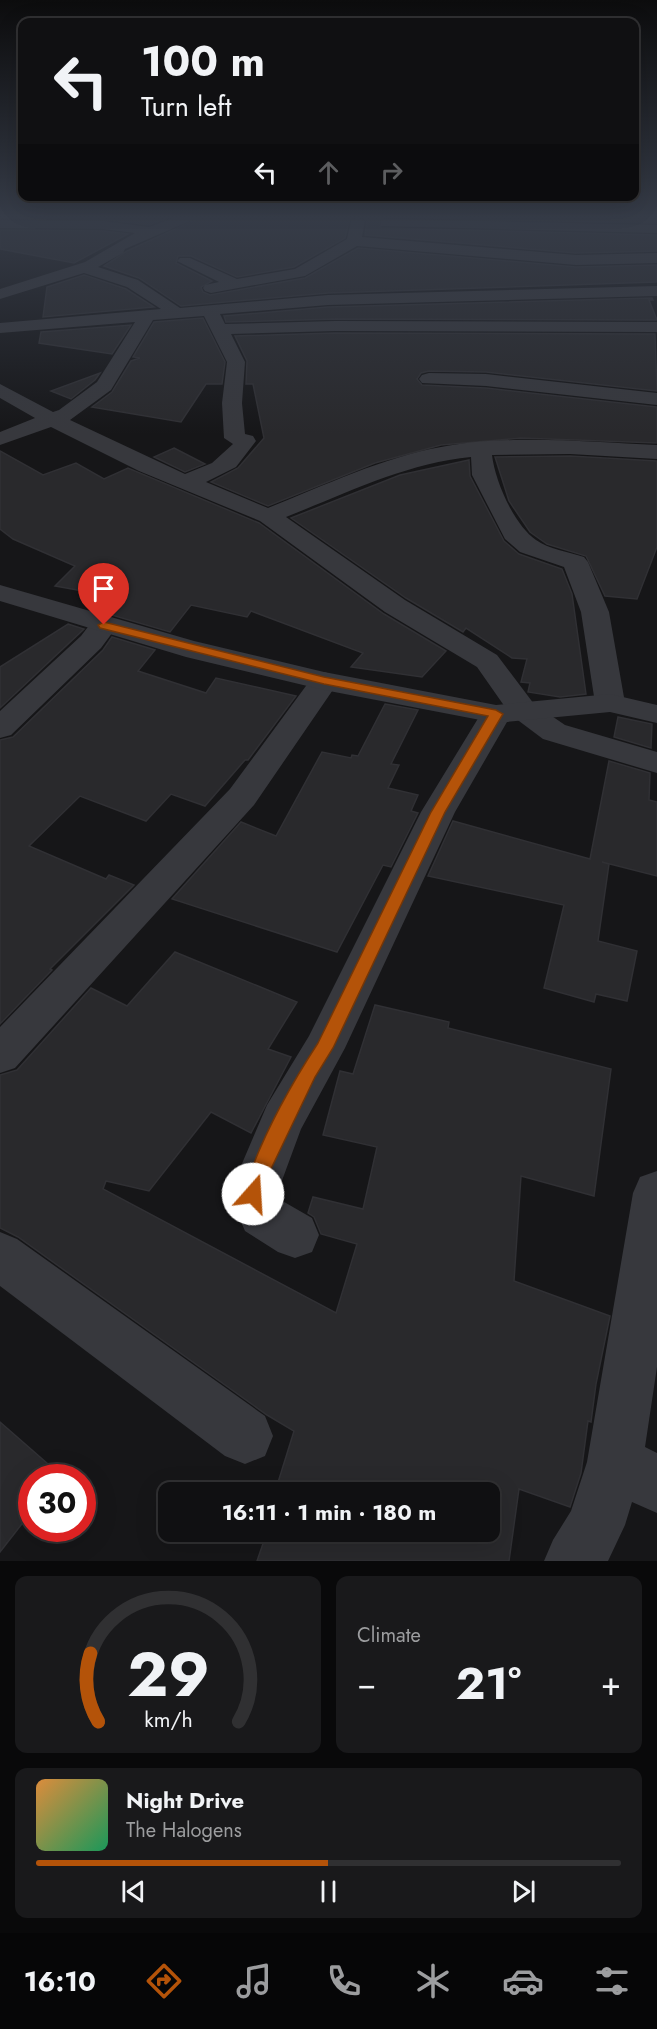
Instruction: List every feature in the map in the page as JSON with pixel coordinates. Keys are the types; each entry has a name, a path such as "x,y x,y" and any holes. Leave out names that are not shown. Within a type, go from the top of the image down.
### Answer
{"street":[{"path":"0,294 19,288"},
{"path":"143,288 155,294 176,313"},
{"path":"200,290 216,288"},
{"path":"0,327 328,300 657,291"},
{"path":"155,294 178,292"},
{"path":"574,292 587,327"},
{"path":"185,481 224,466 240,453 245,441 236,438 232,403 236,362 221,329 208,309"},
{"path":"0,439 66,414 104,386 147,316"},
{"path":"221,329 657,327"},
{"path":"429,379 486,380 657,399"},
{"path":"0,390 53,420 147,466 268,516 395,606 487,661 510,712 554,732 657,763"},
{"path":"268,516 372,475 442,453 481,449 570,448 657,452"},
{"path":"481,449 483,475 514,534 529,547 575,562 595,612 610,703"},
{"path":"0,593 104,625 324,681 510,712 610,703 657,714"},
{"path":"0,728 91,642 104,625"},
{"path":"0,1056 242,797 324,681"},
{"path":"295,1235 262,1215 253,1194 260,1172 309,1071 324,1048 438,812 510,712"},
{"path":"574,1561 596,1525 636,1473 657,1193"},
{"path":"0,1256 245,1436"}],"building":[{"path":"47,288 123,288 154,307 43,317"},
{"path":"154,288 201,288 203,292 210,295 250,288 482,288 328,293 181,306"},
{"path":"652,298 653,300 649,300 657,320 335,319 226,322 224,316 328,307"},
{"path":"203,318 225,362 222,384 206,384 181,422 92,407 112,392 131,361 140,358 133,357 154,322"},
{"path":"131,325 112,354 39,343 41,332"},
{"path":"335,333 655,334 657,391 486,372 429,371 421,373 417,379 422,385 486,388 657,407 657,443 521,438 441,445 375,463 268,506 211,482 238,468 264,438 253,384 246,384 247,361 235,336"},
{"path":"100,373 95,380 71,399 51,391"},
{"path":"174,448 205,464 185,472 154,457"},
{"path":"0,451 43,475 76,463 104,479 128,468 259,523 384,614 446,651 422,677 351,667 363,653 251,611 247,617 191,605 170,632 91,609 111,596 55,586 75,566 13,539 0,529"},
{"path":"570,456 657,461 657,547 637,599 605,596 586,556 547,544 530,532 509,501 495,457"},
{"path":"469,460 470,476 504,541 519,554 562,569 572,594 586,694 560,697 528,692 530,683 521,682 527,659 512,658 466,628 463,632 406,598 291,518 400,475"},
{"path":"68,624 84,629 0,708 0,667"},
{"path":"112,637 155,650 138,671 206,693 216,678 296,696 248,760 245,760 205,806 171,794 146,821 80,796 29,846 106,879 109,875 134,885 50,969 52,970 0,1024 0,740 13,737 103,650"},
{"path":"385,704 418,710 391,764 399,765 388,788 418,795 411,811 418,813 391,867 383,865 337,952 172,899 241,822 276,836 322,752 351,758 352,755 358,756"},
{"path":"618,717 652,724 651,748 614,737"},
{"path":"609,761 650,773 649,800 657,802 657,876 602,862 609,864 598,941 637,951 627,1001 596,994 594,1002 544,988 564,905 428,876 453,821 590,859"},
{"path":"175,952 297,1002 268,1049 291,1057 251,1133 211,1112 149,1191 106,1181 103,1189 336,1313 357,1244 321,1234 314,1217 308,1213 313,1197 363,1209 377,1147 323,1135 340,1071 353,1074 375,1005 449,1022 448,1028 611,1069 594,1196 521,1176 514,1281 610,1316 591,1422 588,1421 581,1473 570,1507 519,1489 509,1561 257,1561 264,1542 500,1542 500,1482 278,1482 294,1431 267,1415 18,1237 0,1228 0,1075 17,1070 91,988 127,1006"},
{"path":"0,1422 48,1464 18,1464 18,1529 0,1552"}],"route":[{"path":"104,625 186,648 324,681 496,714 438,812 324,1048 309,1071 260,1172 253,1194"}]}
